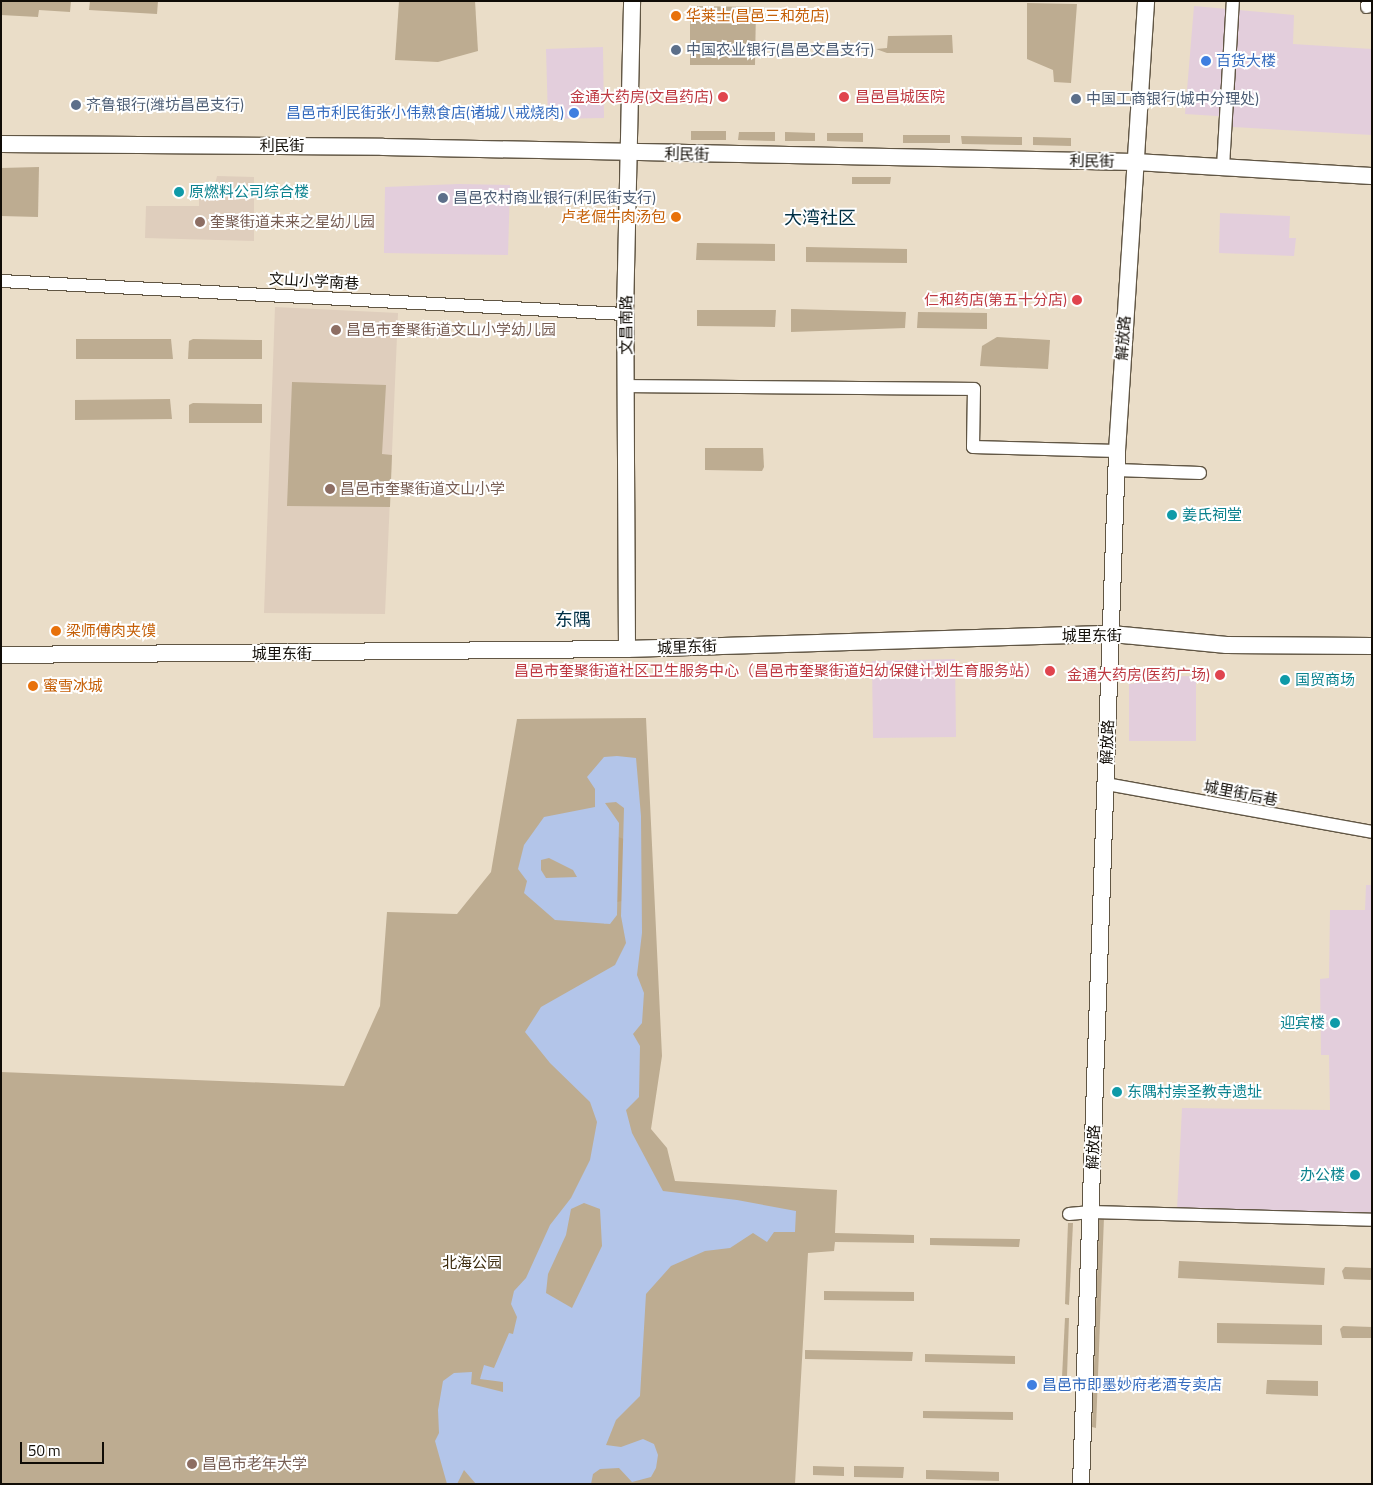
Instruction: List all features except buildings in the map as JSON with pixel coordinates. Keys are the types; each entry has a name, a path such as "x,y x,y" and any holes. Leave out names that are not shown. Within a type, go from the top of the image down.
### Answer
{"street":[{"name":"文昌南路","path":"627,649 625,314 632,1"},
{"name":"解放路","path":"1081,1484 1112,634 1116,470 1146,1"},
{"path":"1223,167 1233,1"},
{"name":"利民街","path":"1,144 1135,162 1372,176"},
{"name":"文山小学南巷","path":"1,281 625,314"},
{"path":"626,386 974,389 973,447 1117,451"},
{"path":"1116,470 1200,473"},
{"name":"城里东街","path":"1,655 627,649 1112,634 1226,645 1372,646"},
{"name":"城里街后巷","path":"1106,784 1372,832"},
{"path":"1069,1214 1090,1212 1372,1220"}],"shaded area":[{"path":"1194,6 1294,15 1293,44 1372,49 1372,135 1233,127 1233,117 1185,114"},
{"path":"603,47 604,118 548,119 546,49"},
{"name":"奎聚街道未来之星幼儿园","path":"217,176 254,177 254,241 145,238 146,206 199,206 199,197 212,197"},
{"path":"458,184 510,185 508,255 384,253 385,187"},
{"path":"1220,213 1290,216 1289,238 1296,238 1294,256 1219,253"},
{"name":"昌邑市奎聚街道文山小学","path":"275,307 398,313 385,614 264,613"},
{"path":"955,659 956,737 873,738 872,661"},
{"path":"1196,676 1196,741 1129,741 1129,684 1144,682 1144,677"},
{"path":"618,837 624,839 622,901 617,902"},
{"path":"1366,885 1372,885 1372,1215 1177,1210 1182,1108 1330,1110 1329,1055 1321,1055 1320,979 1329,978 1330,910 1365,910"}],"green space":[{"path":"1,1 71,1 70,12 39,10 38,17 1,15"},
{"path":"90,1 158,1 157,14 89,10"},
{"path":"399,1 475,1 478,51 438,62 395,60"},
{"path":"1027,3 1077,4 1071,83 1054,82 1053,70 1027,59"},
{"path":"690,6 756,7 755,65 690,65"},
{"path":"952,35 953,53 887,53 876,49 887,48 888,36"},
{"path":"691,131 726,131 726,140 691,140"},
{"path":"739,132 775,132 775,141 738,140"},
{"path":"785,132 815,133 815,141 785,141"},
{"path":"827,133 863,133 863,142 827,141"},
{"path":"903,135 950,135 950,143 903,143"},
{"path":"961,136 1022,137 1022,145 962,144"},
{"path":"1033,137 1071,138 1071,146 1033,145"},
{"path":"39,167 38,217 1,216 1,168"},
{"path":"852,177 891,177 890,184 852,184"},
{"path":"697,243 775,244 775,261 696,260"},
{"path":"806,247 907,249 907,263 806,262"},
{"path":"791,309 906,312 905,328 791,332"},
{"path":"697,310 776,310 775,327 697,326"},
{"path":"918,312 987,313 987,329 917,328"},
{"path":"997,337 1050,340 1048,369 980,366 982,346"},
{"path":"76,339 171,339 173,359 76,359"},
{"path":"193,339 262,340 262,359 188,359 189,341"},
{"path":"292,382 386,385 382,454 392,455 390,507 287,506"},
{"path":"170,399 172,419 75,420 75,400"},
{"path":"193,403 262,404 262,423 189,423 189,405"},
{"path":"705,448 763,448 764,467 762,471 705,470"},
{"name":"北海公园","path":"646,718 662,1056 651,1129 667,1148 675,1181 837,1190 835,1233 914,1235 914,1243 835,1242 834,1251 808,1253 795,1484 1,1484 1,1072 344,1086 380,1006 387,912 457,914 491,872 517,719"},
{"path":"1104,1217 1096,1428 1092,1427 1099,1219"},
{"path":"1068,1223 1073,1223 1069,1305 1065,1304"},
{"path":"930,1238 1020,1239 1019,1247 930,1245"},
{"path":"1179,1261 1325,1268 1324,1285 1178,1278"},
{"path":"1345,1267 1372,1268 1372,1280 1344,1279 1342,1271"},
{"path":"824,1291 914,1292 914,1301 824,1300"},
{"path":"1065,1318 1069,1318 1067,1376 1062,1377"},
{"path":"1217,1323 1322,1325 1322,1345 1217,1343"},
{"path":"1343,1326 1372,1327 1372,1338 1342,1338 1340,1329"},
{"path":"805,1350 913,1352 912,1361 805,1359"},
{"path":"925,1354 1015,1356 1015,1364 925,1362"},
{"path":"1267,1380 1318,1381 1318,1396 1266,1394"},
{"path":"923,1411 1013,1412 1013,1420 923,1418"},
{"path":"813,1466 844,1467 844,1476 813,1475"},
{"path":"854,1466 904,1467 903,1478 854,1477"},
{"path":"926,1470 999,1472 999,1481 926,1479"}],"water":[{"name":"北海公园","path":"604,757 636,758 641,816 642,933 637,975 644,993 642,1023 633,1034 640,1046 639,1097 626,1110 632,1133 663,1191 737,1200 796,1211 795,1232 774,1232 767,1242 753,1233 730,1248 705,1251 671,1266 646,1294 640,1396 616,1420 606,1445 621,1447 643,1439 654,1444 658,1455 656,1468 651,1477 632,1482 619,1468 600,1469 593,1474 591,1484 476,1484 464,1470 457,1484 447,1484 435,1441 439,1433 438,1410 443,1381 454,1373 472,1372 471,1384 503,1392 503,1382 480,1379 484,1365 494,1368 509,1333 513,1334 517,1317 511,1304 514,1291 526,1278 550,1225 571,1198 590,1160 597,1122 590,1102 550,1063 525,1032 541,1007 615,965 626,943 621,916 624,808 616,802 605,803 619,823 617,915 610,924 555,920 524,893 527,881 518,869 524,845 544,817 595,807 595,789 587,777","holes":["549,858 573,870 577,877 546,878 541,870 541,860","584,1203 600,1209 602,1246 572,1308 546,1293 548,1274 566,1235 571,1209"]}],"place":[{"name":"华莱士(昌邑三和苑店)","path":"676,16"},
{"name":"中国农业银行(昌邑文昌支行)","path":"676,50"},
{"name":"百货大楼","path":"1206,61"},
{"name":"金通大药房(文昌药店)","path":"723,97"},
{"name":"昌邑昌城医院","path":"844,97"},
{"name":"中国工商银行(城中分理处)","path":"1076,99"},
{"name":"齐鲁银行(潍坊昌邑支行)","path":"76,105"},
{"name":"昌邑市利民街张小伟熟食店(诸城八戒烧肉)","path":"574,113"},
{"name":"原燃料公司综合楼","path":"179,192"},
{"name":"昌邑农村商业银行(利民街支行)","path":"443,198"},
{"name":"卢老倔牛肉汤包","path":"676,217"},
{"name":"奎聚街道未来之星幼儿园","path":"200,222"},
{"name":"仁和药店(第五十分店)","path":"1077,300"},
{"name":"昌邑市奎聚街道文山小学幼儿园","path":"336,330"},
{"name":"昌邑市奎聚街道文山小学","path":"330,489"},
{"name":"姜氏祠堂","path":"1172,515"},
{"name":"梁师傅肉夹馍","path":"56,631"},
{"name":"昌邑市奎聚街道社区卫生服务中心（昌邑市奎聚街道妇幼保健计划生育服务站）","path":"1050,671"},
{"name":"金通大药房(医药广场)","path":"1220,675"},
{"name":"国贸商场","path":"1285,680"},
{"name":"蜜雪冰城","path":"33,686"},
{"name":"迎宾楼","path":"1335,1023"},
{"name":"东隅村崇圣教寺遗址","path":"1117,1092"},
{"name":"办公楼","path":"1355,1175"},
{"name":"昌邑市即墨妙府老酒专卖店","path":"1032,1385"},
{"name":"昌邑市老年大学","path":"192,1464"}],"district":[{"name":"大湾社区","path":"820,218"},
{"name":"东隅","path":"573,620"}]}
